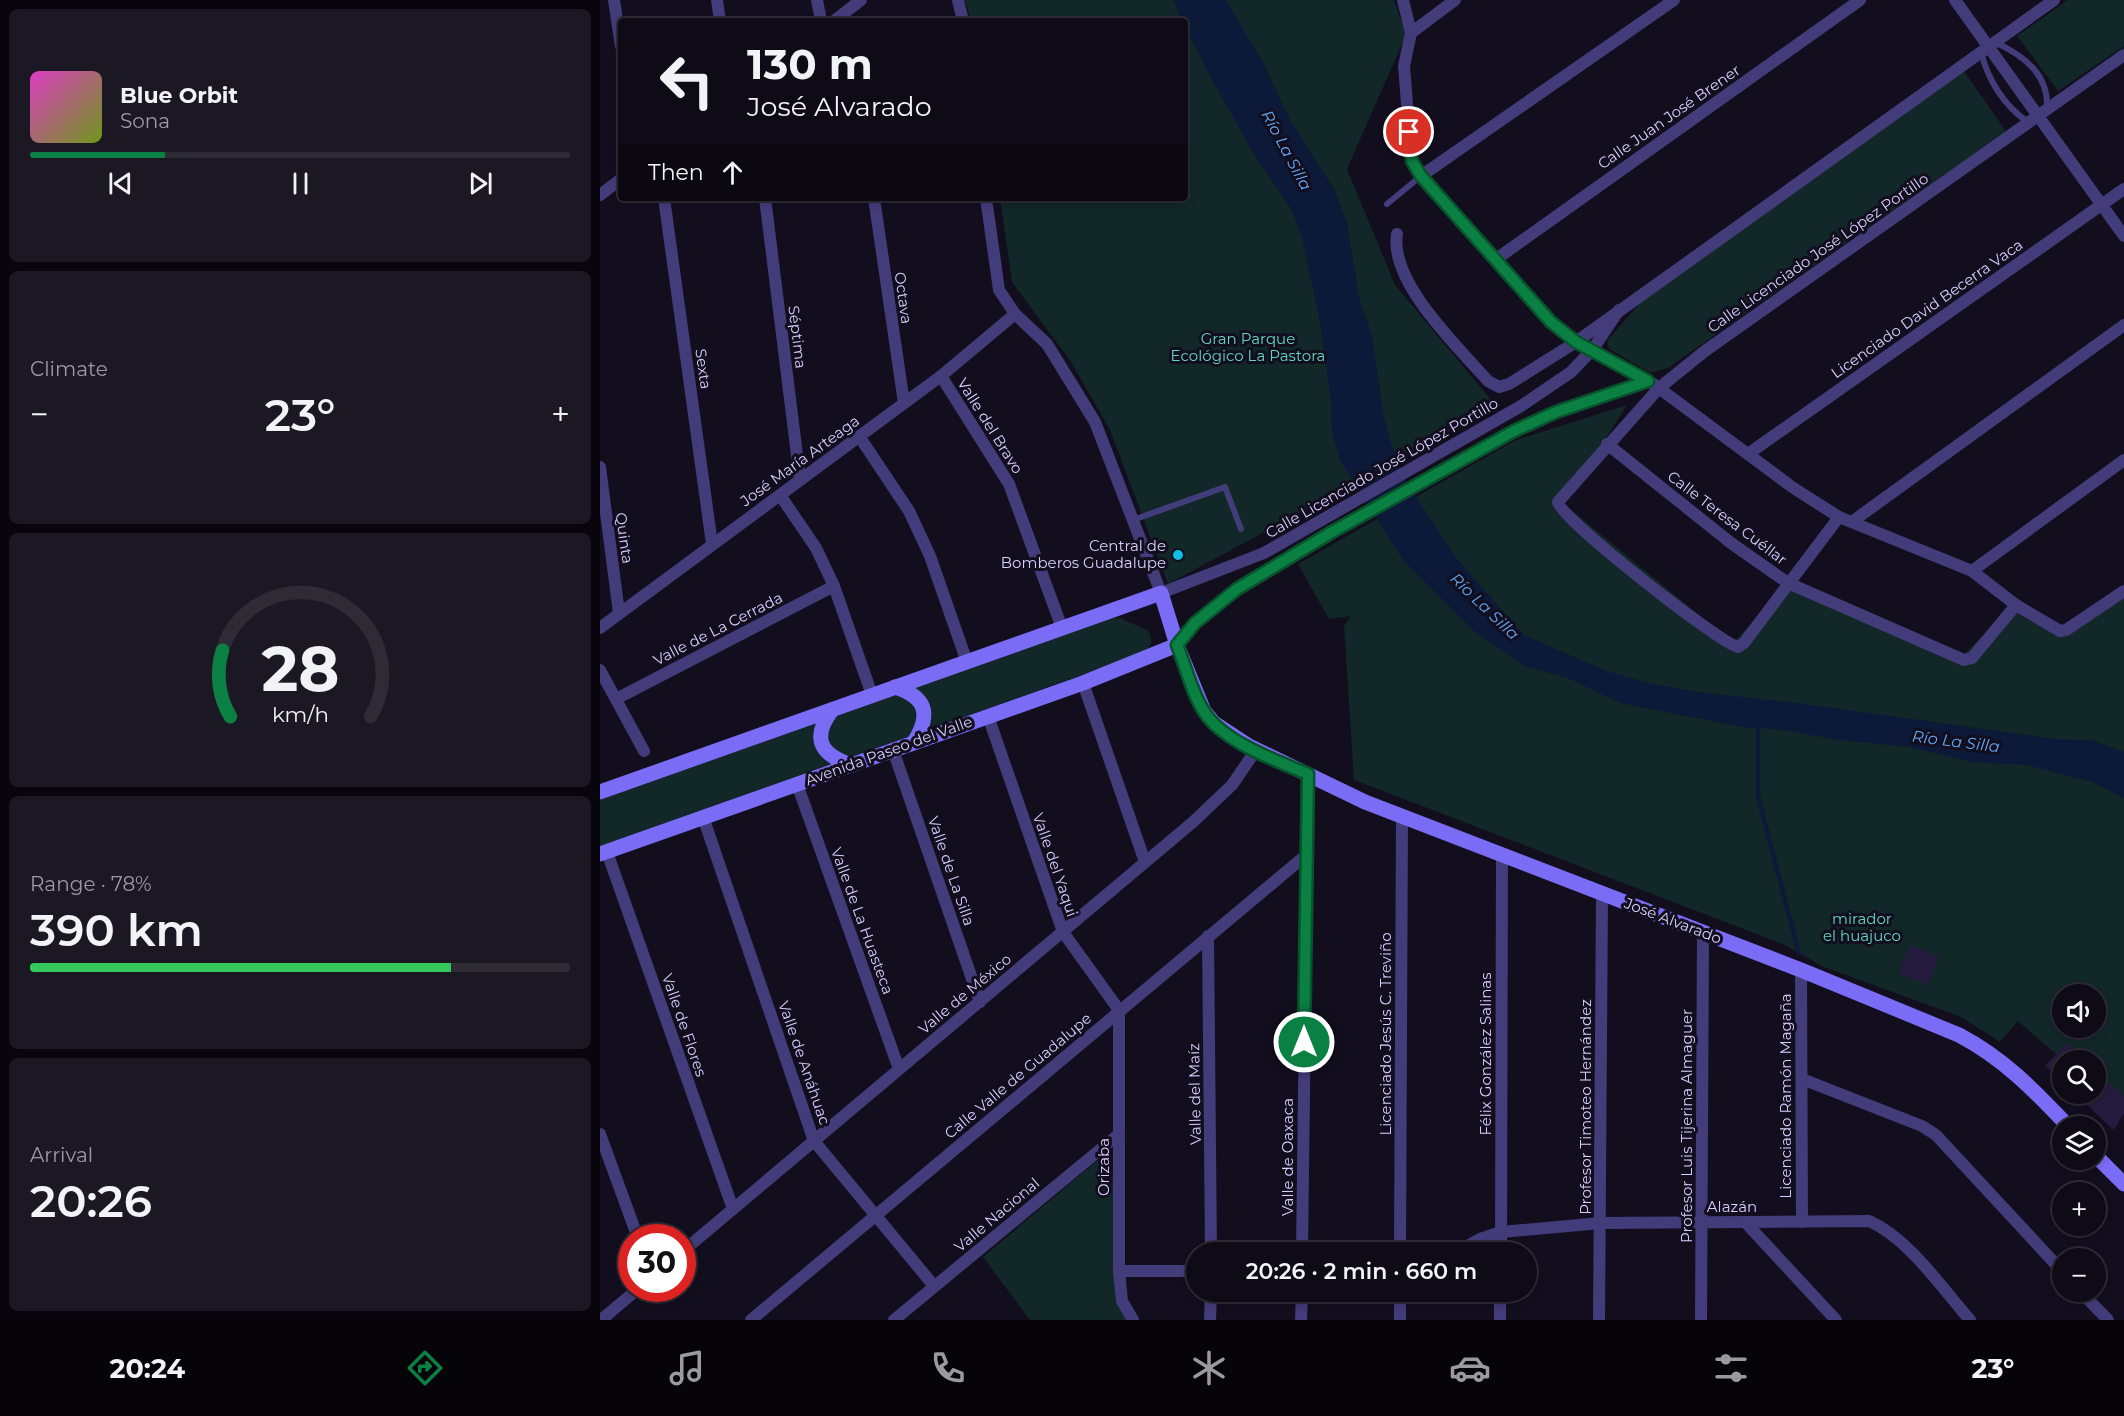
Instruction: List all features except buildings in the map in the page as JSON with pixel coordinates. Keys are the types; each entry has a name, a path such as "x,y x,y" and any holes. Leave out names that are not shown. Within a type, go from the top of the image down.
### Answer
{"street":[{"path":"614,0 618,26"},
{"path":"717,0 720,18"},
{"path":"817,0 820,18"},
{"path":"847,16 861,0"},
{"path":"958,0 962,18"},
{"path":"1403,0 1411,33 1404,66 1410,154 1421,176 1540,311 1576,342 1593,349 1659,388 1748,454 1839,517 1972,571 2016,605 2064,631 2124,591"},
{"path":"1411,33 1455,0"},
{"path":"1421,176 1674,0"},
{"name":"Calle Juan José Brener","path":"1496,260 1860,0"},
{"path":"1955,0 2124,236"},
{"name":"Calle Licenciado José López Portillo","path":"1576,342 2054,0"},
{"name":"Calle Licenciado José López Portillo","path":"1788,583 1744,643 1738,647 1704,626 1596,542 1565,515 1558,505 1560,499 1659,388 1705,351 2124,55"},
{"path":"600,195 618,181"},
{"name":"Licenciado David Becerra Vaca","path":"1748,454 2124,189"},
{"name":"Sexta","path":"664,201 712,544"},
{"name":"Séptima","path":"765,201 800,479"},
{"name":"Octava","path":"874,201 904,403"},
{"path":"600,792 1161,593 1104,442 1079,393 1047,344 1015,314 1004,300 996,280 986,201"},
{"path":"1396,234 1395,247 1404,278 1446,333 1492,384 1499,387 1509,384 1576,342"},
{"name":"Calle Licenciado José López Portillo","path":"1161,593 1247,561 1505,416 1562,379 1593,349 1619,310"},
{"name":"José María Arteaga","path":"600,628 941,376 1015,314"},
{"path":"1853,521 2124,325"},
{"name":"Valle del Bravo","path":"941,376 1009,484 1062,628"},
{"name":"Calle Licenciado José López Portillo","path":"1177,645 1195,623 1237,589 1332,532 1514,431 1556,412 1648,381"},
{"path":"859,436 909,511 930,556 967,662"},
{"name":"Calle Teresa Cuéllar","path":"1607,444 1731,543 1788,583 1917,641 1969,661 2016,605"},
{"path":"1972,571 2124,460"},
{"name":"Quinta","path":"600,468 619,613"},
{"path":"780,495 816,548 834,586 872,695"},
{"path":"1788,583 1839,517"},
{"name":"Valle de La Cerrada","path":"616,699 834,586"},
{"name":"José Alvarado","path":"1161,593 1177,645 1208,717 1226,733 1256,750 1402,816 1801,970 1936,1025 1980,1046 2016,1073 2058,1116"},
{"name":"Avenida Paseo del Valle","path":"603,853 1083,682 1177,645"},
{"path":"600,670 644,751"},
{"path":"1083,682 1145,862"},
{"path":"895,687 911,692 923,708 925,722 914,742"},
{"path":"832,710 821,724 822,743 829,756 852,765"},
{"name":"Valle del Yaqui","path":"988,716 1062,932 1119,1010"},
{"name":"Valle de La Silla","path":"893,750 980,1002"},
{"name":"Valle de México","path":"696,1240 1145,862 1232,785 1256,750"},
{"name":"Valle de Oaxaca","path":"1302,1242 1305,856 1308,774"},
{"name":"Valle de La Huasteca","path":"797,784 899,1069"},
{"name":"Licenciado Jesús C. Treviño","path":"1400,1242 1402,816"},
{"name":"Valle de Anáhuac","path":"704,817 814,1141 934,1286"},
{"name":"Valle de Flores","path":"603,853 733,1209"},
{"name":"Félix González Salinas","path":"1501,1242 1502,855"},
{"name":"Calle Valle de Guadalupe","path":"751,1320 1305,856"},
{"name":"Profesor Timoteo Hernández","path":"1599,1320 1602,894"},
{"name":"Profesor Luis Tijerina Almaguer","path":"1701,1320 1703,933"},
{"name":"Valle del Maíz","path":"1208,936 1211,1242"},
{"name":"Licenciado Ramón Magaña","path":"1801,970 1802,1222"},
{"name":"Orizaba","path":"1119,1010 1119,1271 1122,1301 1133,1320"},
{"path":"1802,1079 1922,1126 1936,1135 2052,1260"},
{"path":"600,1134 633,1224"},
{"name":"Valle Nacional","path":"894,1320 1119,1134"},
{"path":"2106,1166 2123,1184"},
{"name":"Alazán","path":"1475,1242 1501,1232 1601,1223 1869,1221 1886,1228 1970,1320"},
{"path":"1745,1222 1836,1320"},
{"path":"1119,1271 1186,1271"},
{"path":"601,1320 622,1302"},
{"path":"1210,1302 1210,1320"},
{"path":"1301,1320 1302,1302"},
{"path":"1400,1302 1400,1320"},
{"path":"1500,1302 1500,1320"},
{"path":"2091,1302 2108,1320"}],"lane":[{"path":"1988,47 2020,54 2031,66 2045,88 2038,116 2012,109 2001,94 1987,72 1988,47"},
{"path":"1387,204 1421,176"},
{"path":"1132,520 1225,487 1241,529"}],"green space":[{"name":"Gran Parque Ecológico La Pastora","path":"965,0 1394,0 1406,35 1347,169 1395,285 1497,407 1168,584 1110,430 1071,362 1012,282 1000,201 1188,201 1188,18 970,18"},
{"path":"2068,0 2124,0 2124,46 2058,91 2017,36"},
{"path":"1963,70 2006,131 1668,368 1650,373 1609,349 1607,341 1639,304"},
{"name":"mirador el huajuco","path":"1627,405 1564,504 1733,643 1788,583 1960,658 2012,607 2063,630 2124,588 2124,1115 2106,1098 2106,1050 2052,1050 2018,1021 2000,1042 1961,1017 1824,967 1785,945 1354,780 1344,626 1351,616 1329,619 1298,564 1516,440"},
{"path":"1112,618 1121,618 1148,631 1151,643 1148,648 1143,653 600,846 600,800"},
{"path":"1104,1158 1112,1166 1118,1304 1131,1320 1030,1320 983,1257 1099,1159"}],"water":[{"name":"Río La Silla","path":"1173,0 1226,0 1263,63 1290,120 1335,191 1347,224 1359,298 1372,335 1383,413 1391,444 1405,480 1457,559 1524,635 1606,671 1649,683 1697,692 1804,704 2056,739 2091,740 2124,752 2124,798 2093,782 2027,765 1972,762 1909,747 1840,740 1776,729 1743,727 1620,703 1568,678 1526,667 1473,630 1403,560 1341,462 1332,433 1331,402 1320,322 1302,237 1292,210 1254,154 1205,67 1188,31 1188,18 1182,18"}],"waterway":[{"path":"1758,722 1758,796 1799,954"}],"place":[{"name":"Central de Bomberos Guadalupe","path":"1178,555"}],"route":[{"path":"1304,1042 1308,774 1249,746 1214,723 1200,704 1177,645 1195,623 1237,589 1332,532 1514,431 1556,412 1648,381 1593,349 1576,342 1540,311 1415,168 1410,154 1409,132"}]}
